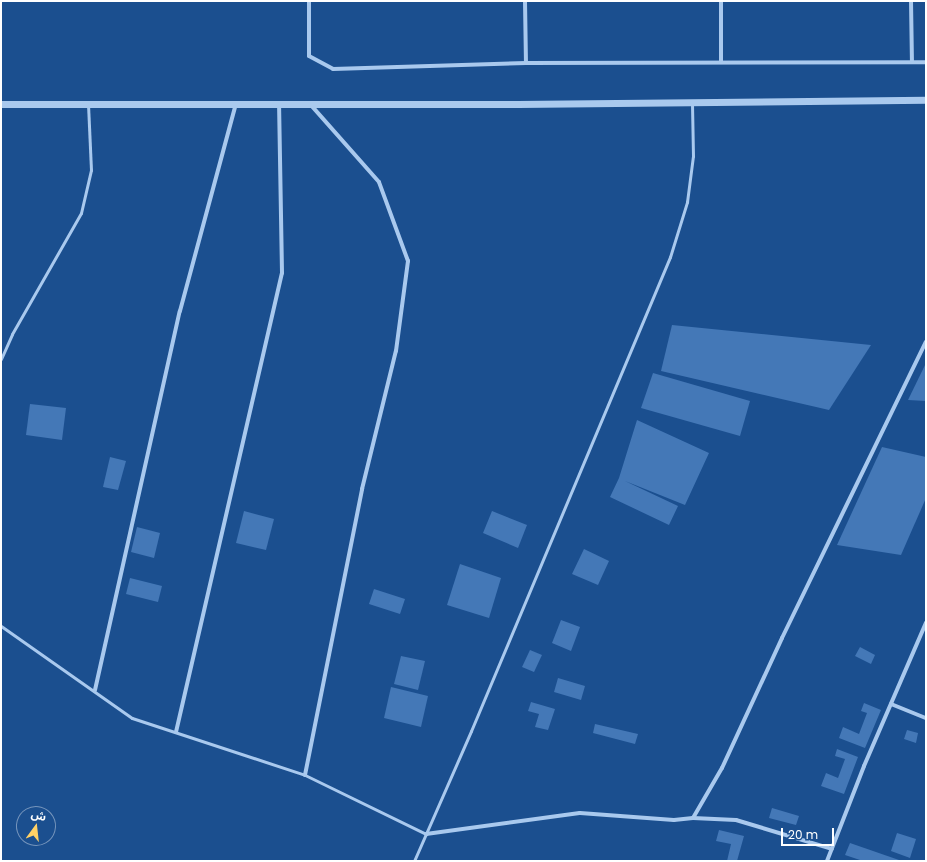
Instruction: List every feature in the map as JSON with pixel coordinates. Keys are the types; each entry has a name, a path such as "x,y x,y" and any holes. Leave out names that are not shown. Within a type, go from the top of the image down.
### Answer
{"street":[{"path":"309,1 310,56 333,69 526,63 926,62"},
{"path":"525,1 526,63"},
{"path":"721,1 721,62"},
{"path":"912,1 912,62"},
{"path":"1,104 926,100"},
{"path":"176,732 282,273 279,103"},
{"path":"305,775 362,489 396,351 408,261 379,182 310,103"},
{"path":"95,690 180,311 236,104"},
{"path":"693,818 722,768 782,638 926,342"},
{"path":"827,861 891,704 926,623"},
{"path":"891,704 926,718"},
{"path":"426,834 580,813 674,820 693,818 736,820 832,849"}],"lane":[{"path":"414,861 670,258 687,202 693,156 692,102"},
{"path":"1,359 12,334 81,213 90,170 88,104"},
{"path":"1,626 95,690 132,718 305,775 426,834"}],"building":[{"path":"672,325 871,345 829,410 661,371"},
{"path":"926,363 926,401 908,400"},
{"path":"653,373 750,401 740,436 641,408"},
{"path":"30,404 66,408 62,440 26,435"},
{"path":"637,420 709,453 685,505 625,481 678,506 669,525 610,497 619,478"},
{"path":"882,447 926,457 926,498 901,555 837,545"},
{"path":"110,457 126,461 118,490 103,487"},
{"path":"244,511 274,519 266,550 236,543"},
{"path":"492,511 527,525 518,548 483,533"},
{"path":"137,527 160,533 154,558 131,552"},
{"path":"584,549 609,561 598,585 572,574"},
{"path":"460,564 501,578 489,618 447,605"},
{"path":"130,578 162,586 158,602 126,594"},
{"path":"374,589 405,599 400,614 369,604"},
{"path":"561,620 580,627 571,651 552,643"},
{"path":"860,647 875,655 871,664 855,656"},
{"path":"530,650 542,655 534,672 522,667"},
{"path":"401,656 425,661 418,690 394,684"},
{"path":"558,678 585,686 581,700 554,692"},
{"path":"391,687 428,696 421,727 384,718"},
{"path":"531,702 555,709 548,730 535,727 539,714 528,711"},
{"path":"864,703 881,710 865,748 839,738 843,727 859,734 867,713 861,711"},
{"path":"595,724 638,734 635,744 593,733"},
{"path":"907,730 918,733 916,743 904,739"},
{"path":"837,749 858,757 844,794 821,786 826,773 838,778 845,759 835,756"},
{"path":"772,808 799,816 796,825 769,818"},
{"path":"719,830 744,836 737,861 727,861 731,844 716,841"},
{"path":"897,833 916,839 910,858 891,851"},
{"path":"850,843 899,860 863,861 845,855"}]}
